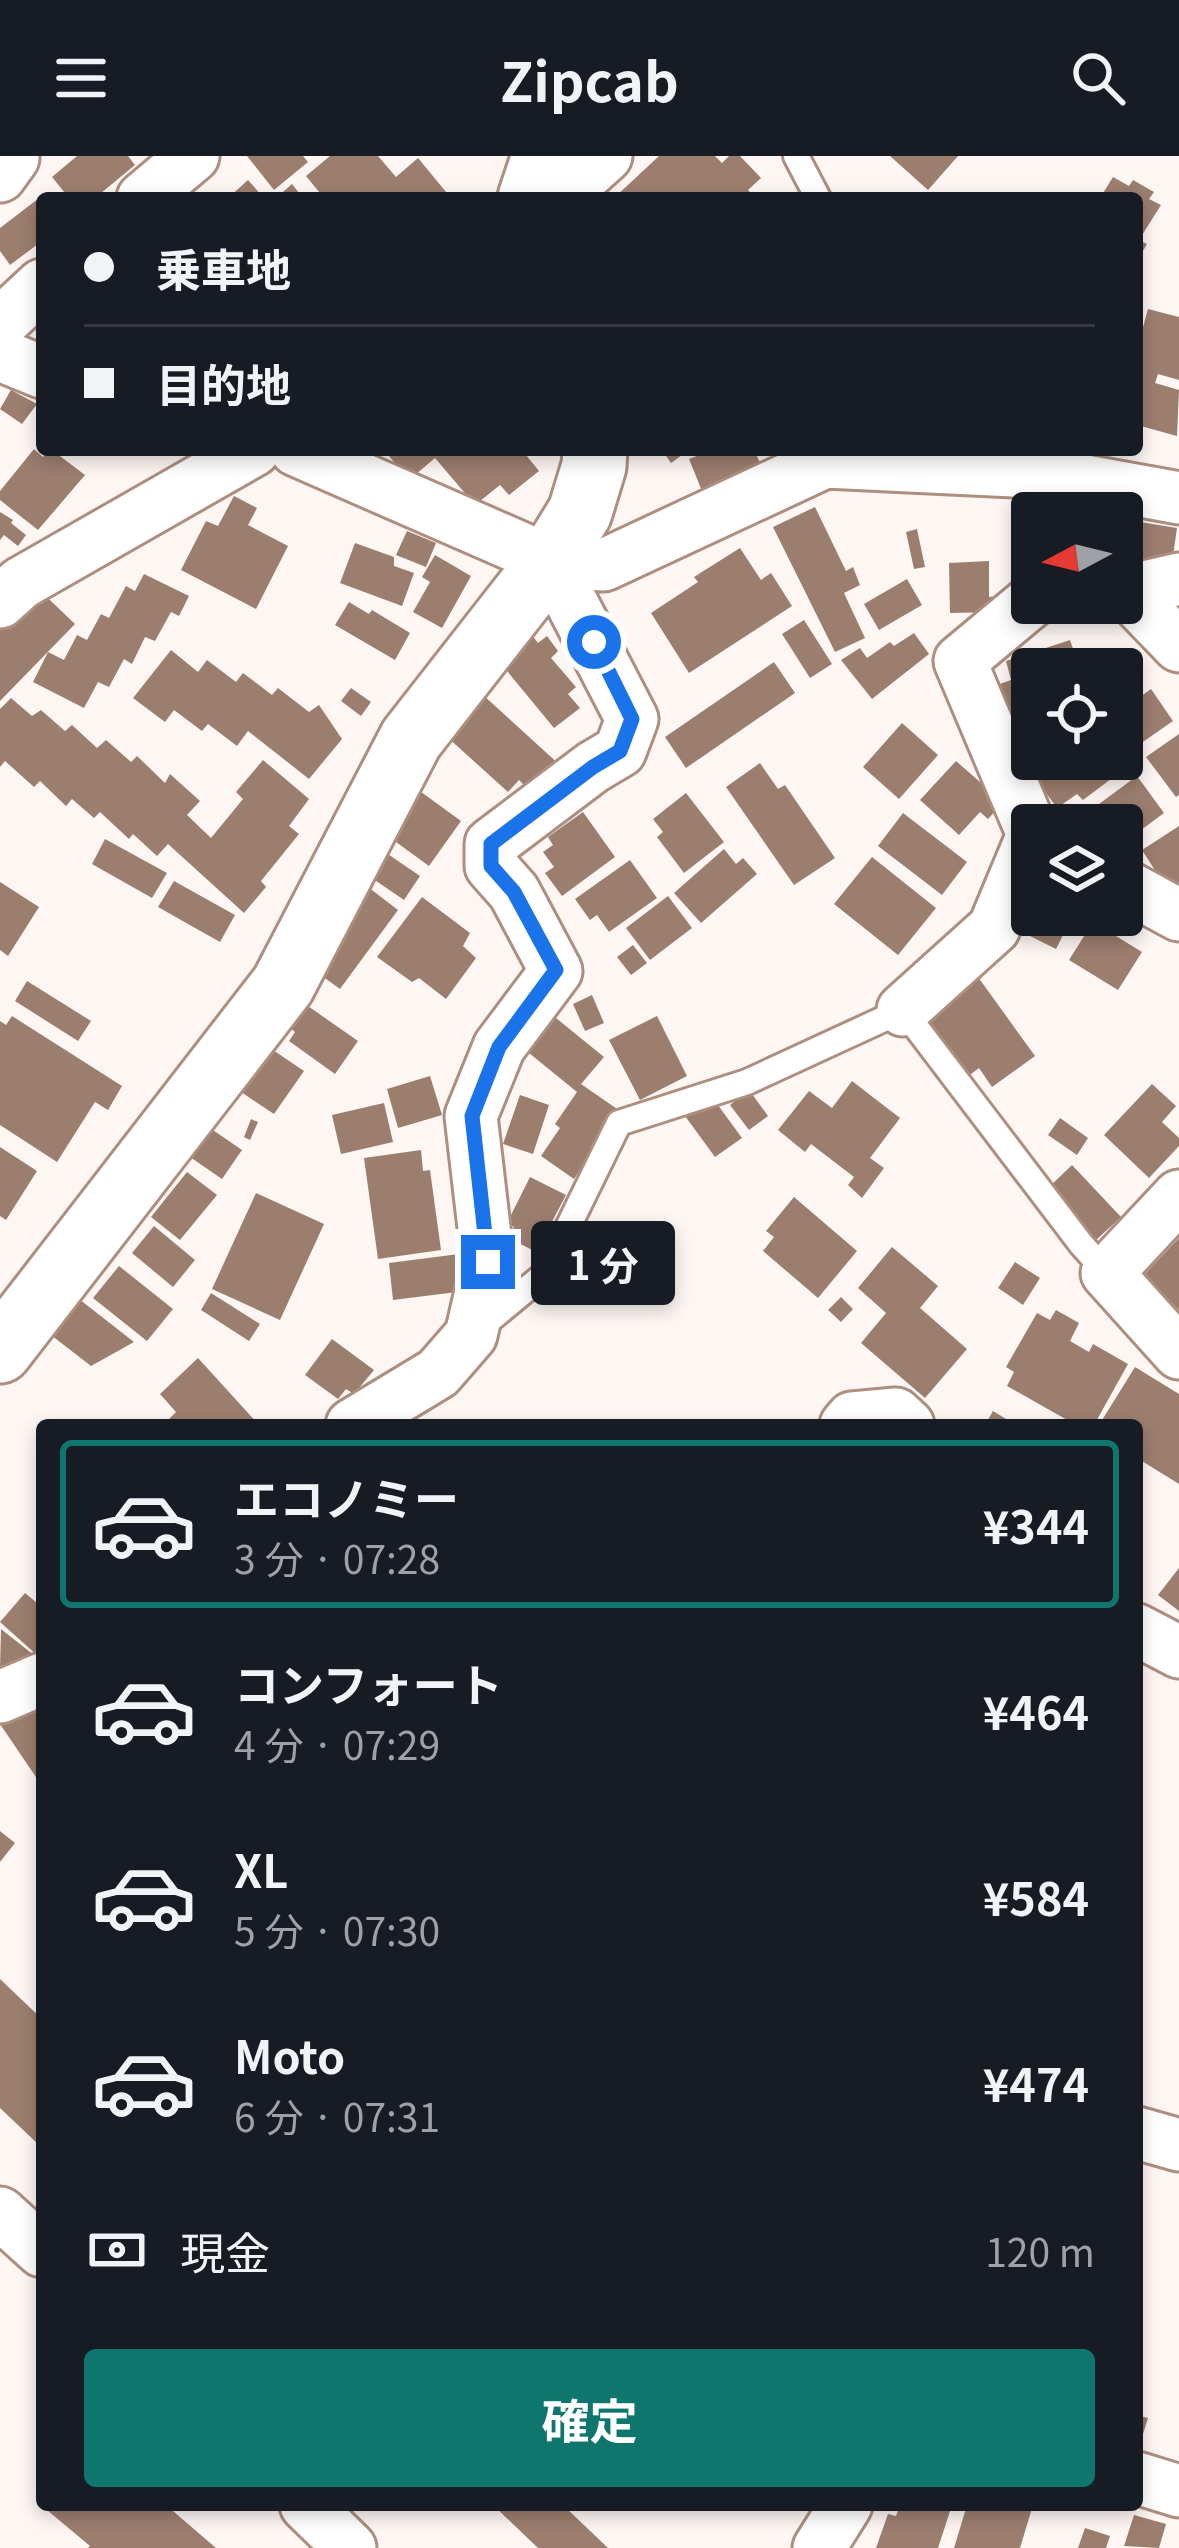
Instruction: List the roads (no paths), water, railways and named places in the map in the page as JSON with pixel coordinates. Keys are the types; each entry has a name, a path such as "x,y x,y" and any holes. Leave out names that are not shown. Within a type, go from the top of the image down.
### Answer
{"street":[{"path":"150,192 193,156"},
{"path":"532,192 544,156"},
{"path":"567,192 606,156"},
{"path":"0,324 36,291"},
{"path":"0,355 36,370"},
{"path":"0,602 21,583 243,456"},
{"path":"310,456 550,561 604,565 828,456 1036,492"},
{"path":"0,1352 284,986 411,740 550,561 580,512 595,456"},
{"path":"1143,496 1179,498"},
{"path":"362,1419 438,1373 471,1335 488,1262 472,1116 499,1047 556,970 514,892 491,866 491,844 620,751 632,719 550,561"},
{"path":"1143,588 1179,579"},
{"path":"1143,611 1179,646"},
{"path":"1011,619 960,662 1019,804"},
{"path":"903,1010 994,928 1011,886"},
{"path":"1143,895 1179,915"},
{"path":"1179,1196 1107,1273 1179,1353"},
{"path":"851,1419 896,1414 901,1419"},
{"path":"1143,1633 1179,1652"},
{"path":"0,1697 36,1682"},
{"path":"1143,2135 1179,2145"},
{"path":"1143,2480 1179,2491"},
{"path":"312,2511 350,2548"},
{"path":"819,2548 842,2511"}],"lane":[{"path":"796,156 815,192"},
{"path":"471,1335 545,1274 620,1123 747,1082 903,1010 1107,1273"}]}
